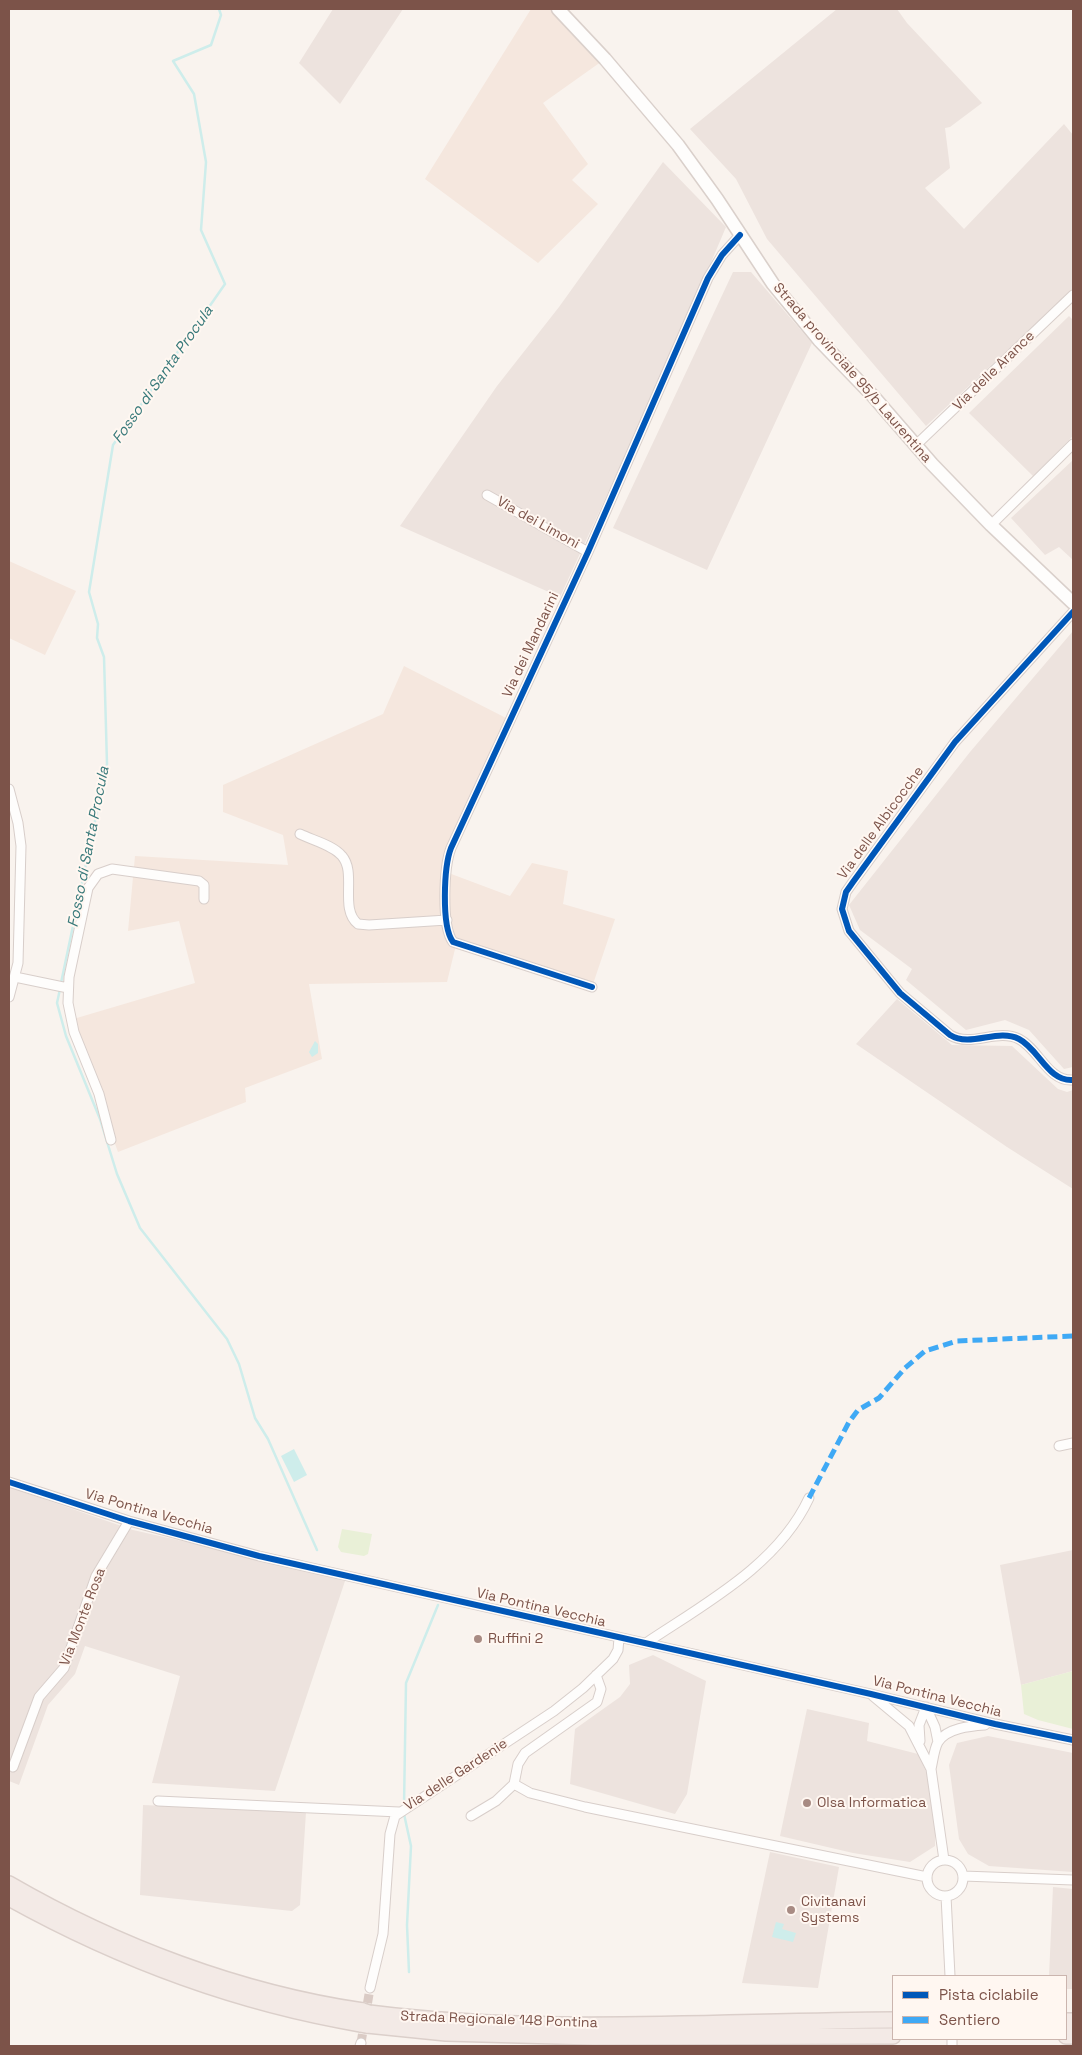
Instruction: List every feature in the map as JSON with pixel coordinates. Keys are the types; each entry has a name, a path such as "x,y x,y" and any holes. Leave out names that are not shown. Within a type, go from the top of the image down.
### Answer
{"highway":[{"name":"Strada Regionale 148 Pontina","path":"9,1884 84,1923 176,1961 365,2018 431,2019 514,2024 892,2020"},
{"name":"Strada Regionale 148 Pontina","path":"9,1898 104,1947 192,1982 281,2007 365,2018 446,2033 583,2036 892,2036"}],"main road":[{"name":"Strada provinciale 95/b Laurentina","path":"558,9 605,58 678,145 787,302 916,446 991,525 1073,603"}],"street":[{"name":"Via dei Mandarini","path":"592,987 455,944 449,935 447,920 446,869 451,848 588,552 708,278 722,255 740,235"},
{"name":"Via delle Arance","path":"916,446 1073,295"},
{"path":"991,525 1073,444"},
{"name":"Via dei Limoni","path":"487,494 588,552"},
{"name":"Via delle Albicocche","path":"1073,612 956,742 850,885 844,899 842,913 851,934 893,985 950,1035 961,1040 1006,1036 1016,1038 1027,1044 1059,1078 1073,1080"},
{"path":"9,789 18,823 21,846 19,959 9,997"},
{"path":"300,834 343,856 346,864 351,913 358,924 369,926 447,920"},
{"path":"111,1140 99,1094 74,1032 68,1009 68,988 87,891 92,880 98,874 117,869 199,881 204,885 204,899"},
{"path":"15,977 68,988"},
{"path":"1059,1446 1073,1443"},
{"name":"Via Pontina Vecchia","path":"9,1482 129,1521 259,1556 871,1694 995,1724 1073,1740"},
{"path":"646,1643 708,1602 754,1566 790,1530 809,1498"},
{"name":"Via Monte Rosa","path":"13,1767 38,1700 64,1668 93,1582 129,1521"},
{"name":"Via delle Gardenie","path":"370,1988 383,1934 390,1834 393,1820 399,1812 554,1712 596,1676 616,1655 619,1638"},
{"path":"471,1816 496,1801 514,1784 518,1764 525,1753 597,1702 601,1689 596,1676"},
{"path":"871,1694 904,1722 921,1748 931,1769 944,1860"},
{"path":"921,1748 919,1725 926,1707"},
{"path":"926,1707 935,1727 938,1742 931,1769"},
{"path":"938,1742 948,1734 962,1728 995,1724"},
{"path":"514,1784 530,1793 585,1807 928,1877"},
{"path":"158,1801 399,1812"},
{"path":"944,1860 954,1862 963,1876 961,1887 946,1896 935,1892 928,1883 928,1877 934,1864 944,1860"},
{"path":"963,1876 1073,1880"},
{"path":"946,1896 950,1975"}],"shaded area":[{"path":"333,9 403,9 340,104 299,63"},
{"path":"531,9 558,9 605,59 543,103 588,164 572,180 598,204 538,263 425,179"},
{"path":"837,9 897,9 907,23 982,103 950,127 945,128 950,168 925,188 964,229 1064,124 1073,135 1073,289 926,426 767,239 736,179 690,129"},
{"path":"663,162 726,227 675,347 560,597 400,526 497,386 559,307"},
{"path":"733,272 751,272 812,343 707,570 613,528"},
{"path":"1069,316 1073,320 1073,436 1033,476 969,413"},
{"path":"1073,460 1073,560 1059,547 1045,555 1011,518"},
{"path":"9,561 76,591 45,655 9,638"},
{"path":"1073,631 1073,1067 1064,1069 1029,1030 1005,1020 966,1030 906,980 912,969 860,930 849,905 970,752"},
{"path":"404,666 510,720 456,836 446,872 510,896 532,863 568,871 563,904 615,919 592,987 456,945 447,982 309,984 322,1059 245,1088 246,1102 118,1152 70,1020 195,983 179,921 128,931 135,856 288,865 283,835 223,812 223,785 383,714"},
{"path":"897,999 952,1045 1012,1046 1058,1089 1067,1092 1073,1090 1073,1189 1007,1147 856,1044"},
{"path":"9,1487 133,1530 231,1552 345,1581 275,1791 152,1783 180,1676 85,1646 75,1674 48,1705 19,1785 9,1781"},
{"path":"1073,1550 1073,1671 1021,1685 1000,1565"},
{"path":"653,1655 706,1681 687,1794 675,1814 570,1784 575,1729 620,1697 630,1684 629,1665"},
{"path":"807,1709 869,1723 867,1741 918,1754 935,1791 935,1846 910,1862 853,1853 780,1836"},
{"path":"988,1736 1073,1753 1073,1872 989,1866 968,1854 959,1839 949,1765 957,1743"},
{"path":"143,1805 306,1812 300,1905 292,1911 140,1895"},
{"path":"770,1852 839,1867 818,1988 742,1983"},
{"path":"1053,1887 1073,1889 1073,1989 1067,1989 1067,1975 1049,1975"}],"green space":[{"path":"342,1529 372,1534 368,1554 364,1556 341,1552 338,1547"},
{"path":"1073,1671 1073,1729 1038,1720 1024,1714 1021,1685"}],"water":[{"path":"315,1041 318,1044 318,1053 312,1057 309,1052"},
{"path":"294,1449 307,1475 294,1482 281,1456"},
{"path":"776,1922 784,1924 782,1929 796,1933 793,1942 772,1937"}],"waterway":[{"name":"Fosso di Santa Procula","path":"61,983 107,764 104,657 97,638 98,624 89,592 113,445 225,284 201,230 206,162 194,94 173,61 211,45 221,15 219,9"},
{"name":"Fosso di Santa Procula","path":"60,989 57,1003 66,1036 100,1119 117,1174 140,1228 227,1339 239,1364 255,1418 268,1439 317,1550"},
{"name":"Fosso di Santa Procula","path":"404,1806 406,1683 438,1605"},
{"name":"Fosso di Santa Procula","path":"404,1814 411,1846 407,1925 409,1972"}],"tunnel":[{"path":"361,2043 370,1988"}],"marked path":[{"path":"809,1498 849,1422 858,1410 879,1398 905,1368 925,1351 957,1341 1073,1336"}],"cycle path":[{"path":"592,987 453,942 449,934 445,910 445,881 449,857 451,848 588,552 708,278 722,255 740,235"},
{"path":"1073,612 955,742 846,892 842,909 849,931 900,993 950,1035 967,1040 993,1036 1011,1036 1026,1044 1050,1071 1057,1076 1073,1080"},
{"path":"9,1482 129,1521 259,1556 871,1694 995,1724 1073,1740"}],"place":[{"name":"Ruffini 2","path":"478,1639"},
{"name":"Olsa Informatica","path":"807,1803"},
{"name":"Civitanavi Systems","path":"791,1910"}]}
